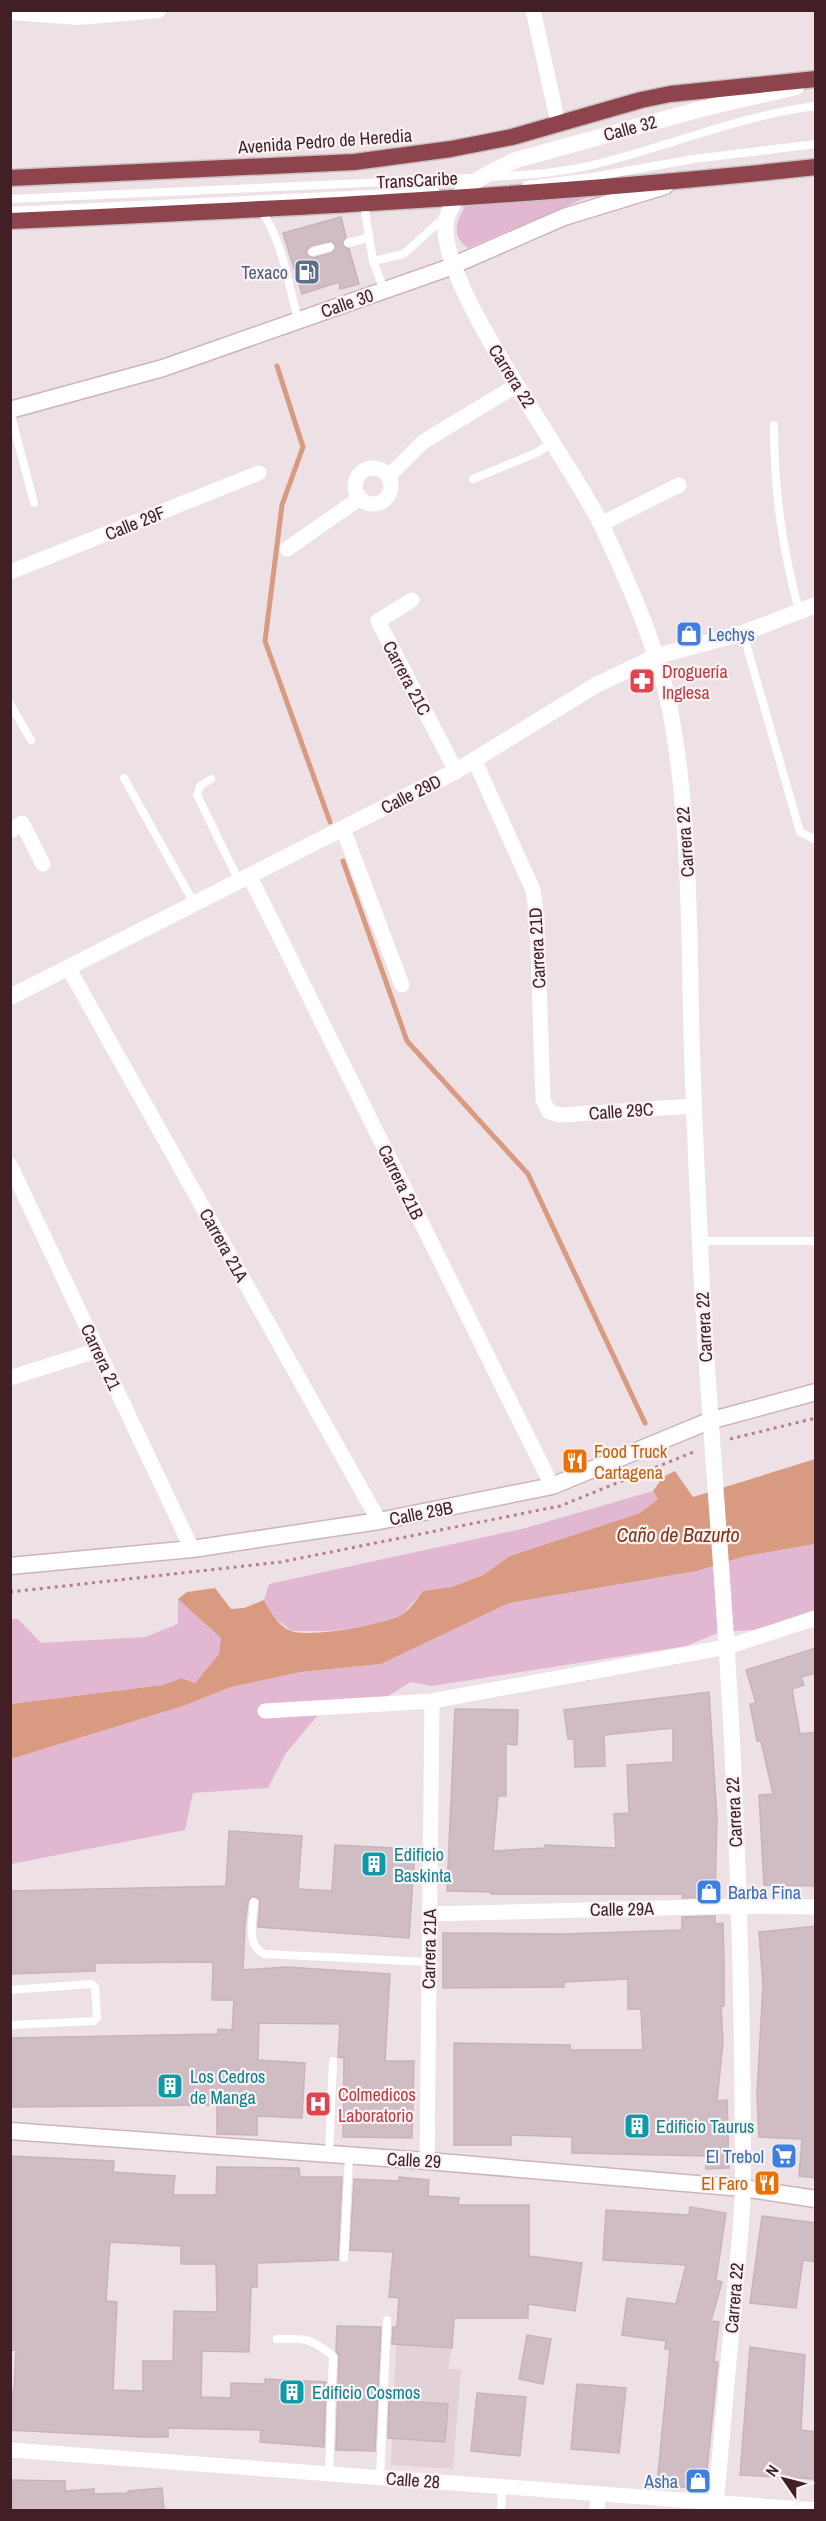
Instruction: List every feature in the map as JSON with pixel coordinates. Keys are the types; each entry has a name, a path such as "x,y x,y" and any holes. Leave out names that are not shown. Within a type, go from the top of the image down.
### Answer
{"highway":[{"name":"Avenida Pedro de Heredia","path":"10,178 354,162 461,147 670,94 816,81"},
{"path":"10,221 364,205 461,194 678,182 816,167"}],"street":[{"path":"10,12 78,17 158,10"},
{"path":"533,10 558,123"},
{"name":"Calle 32","path":"461,194 481,177 516,160 701,109 816,81"},
{"name":"Calle 30","path":"10,411 163,368 454,264 564,217 678,182"},
{"path":"446,222 461,194"},
{"name":"Carrera 22","path":"446,222 447,240 454,264 485,332 554,442 601,524 657,656 669,707 678,763 688,873 693,1106 709,1421 726,1647 738,1906 743,2188 716,2506"},
{"path":"388,476 423,442 517,385"},
{"path":"374,467 382,470 388,476 389,493 384,500 376,504 367,503 360,498 355,482 358,474 374,467"},
{"name":"Calle 29F","path":"10,572 259,473"},
{"path":"601,524 679,485"},
{"path":"287,549 360,498"},
{"name":"Carrera 21C","path":"412,600 378,621 456,771"},
{"name":"Calle 29D","path":"10,997 195,906 456,771 596,685 657,656 743,633 816,605"},
{"name":"Carrera 21D","path":"474,759 533,891 537,919 543,1100 549,1112"},
{"path":"10,831 22,824 43,864"},
{"path":"343,829 402,985"},
{"name":"Carrera 21B","path":"245,880 552,1486"},
{"name":"Carrera 21A","path":"69,969 379,1521"},
{"name":"Calle 29C","path":"549,1112 561,1115 693,1106"},
{"name":"Carrera 21","path":"10,1165 192,1549"},
{"path":"10,1378 98,1350"},
{"name":"Calle 29B","path":"10,1566 192,1549 379,1521 552,1486 709,1421 816,1392"},
{"path":"265,1712 432,1701 726,1647 816,1618"},
{"name":"Carrera 21A","path":"427,2161 432,1701"},
{"name":"Calle 29A","path":"429,1914 738,1906 816,1907"},
{"name":"Calle 29","path":"10,2131 329,2156 427,2161 743,2188 816,2199"},
{"name":"Calle 28","path":"10,2450 598,2494 716,2506 816,2510"},
{"path":"597,2511 598,2494"}],"lane":[{"name":"TransCaribe","path":"10,199 481,177 563,171 607,161 737,122 816,106"},
{"name":"TransCaribe","path":"10,211 461,194 592,177 694,159 816,144"},
{"path":"364,205 373,261 384,290"},
{"path":"261,210 287,259 298,320"},
{"path":"373,261 404,254 437,224 446,222"},
{"path":"348,243 368,238"},
{"path":"312,252 330,248"},
{"path":"10,411 34,503"},
{"path":"774,425 774,483 786,561 800,611"},
{"path":"473,479 536,453 554,442"},
{"path":"743,633 800,832 816,840"},
{"path":"10,704 32,740"},
{"path":"124,778 195,906"},
{"path":"211,779 200,786 196,795 245,880"},
{"path":"700,1241 816,1241"},
{"path":"254,1902 252,1944 256,1950 265,1954 429,1962"},
{"path":"10,1990 91,1984 95,1987 97,2018 94,2022 10,2025"},
{"path":"329,2156 333,2061"},
{"path":"344,2258 349,2157"},
{"path":"380,2477 387,2320"},
{"path":"277,2339 306,2338 317,2343 333,2356 329,2474"},
{"path":"501,2511 502,2487"}],"path":[{"path":"725,1440 816,1418"}],"shaded area":[{"path":"590,196 468,248 462,243 457,233 458,222 466,205"},
{"path":"653,1491 659,1498 640,1513 510,1556 483,1575 452,1587 423,1591 403,1614 373,1626 330,1631 292,1631 271,1616 264,1600 269,1584 522,1529"},
{"path":"815,1544 815,1610 754,1630 720,1632 686,1646 432,1686 411,1682 370,1707 318,1715 286,1753 268,1788 193,1793 185,1830 11,1864 10,1759 183,1706 231,1687 301,1672 381,1664 509,1603 697,1571 746,1556"},
{"path":"178,1599 221,1638 219,1654 195,1683 180,1678 163,1685 11,1704 11,1619 18,1619 41,1643 145,1637 178,1624"},
{"path":"396,2344 452,2348 448,2369 461,2369 453,2469 391,2465"}],"water":[{"name":"Caño de Bazurto","path":"815,1459 815,1544 746,1556 697,1571 509,1603 381,1664 301,1672 231,1687 183,1706 11,1759 11,1704 163,1685 181,1678 195,1683 219,1654 221,1638 178,1599 187,1592 215,1588 231,1609 244,1608 264,1600 278,1622 286,1629 300,1633 329,1632 379,1623 404,1613 423,1591 452,1587 483,1575 510,1556 640,1513 658,1499 653,1491 663,1477 675,1471 693,1497"}],"building":[{"path":"341,217 346,237 342,245 349,249 359,284 340,289 339,282 302,294 283,233","holes":["331,241 336,246 332,253 313,258 306,254 310,246"]},
{"path":"816,1648 816,1673 801,1677 804,1685 792,1689 800,1734 816,1732 816,1886 764,1885 759,1795 773,1794 761,1741 757,1741 750,1704 756,1703 746,1670"},
{"path":"709,1692 717,1819 715,1897 682,1898 683,1894 491,1894 491,1892 447,1891 455,1709 518,1710 517,1745 506,1744 506,1796 498,1796 493,1851 544,1848 545,1845 616,1848 614,1814 629,1813 627,1765 673,1762 673,1728 604,1735 605,1766 575,1767 574,1739 568,1739 564,1710"},
{"path":"229,1831 302,1836 298,1889 332,1891 335,1845 415,1849 409,1938 258,1927 260,1900 252,1896 248,1901 245,1925 243,1970 287,1967 390,1974 385,2061 414,2061 412,2138 343,2137 344,2058 338,2057 340,2024 259,2023 258,2060 305,2063 302,2118 257,2116 257,2135 217,2134 217,2105 10,2107 10,2038 218,2034 218,2029 232,2030 234,2000 212,2000 213,1962 95,1963 95,1971 11,1974 10,1891 226,1886"},
{"path":"715,1916 715,1924 723,1923 724,1961 724,2006 721,2006 723,2042 717,2101 727,2100 729,2168 706,2169 706,2156 572,2153 572,2137 511,2135 511,2145 454,2145 454,2043 570,2045 570,2050 643,2050 641,2009 628,2009 628,1979 564,1982 564,1987 443,1988 443,1933 564,1934 682,1930 682,1917"},
{"path":"816,1926 816,2178 799,2176 802,2139 759,2137 757,2094 763,1985 759,1932"},
{"path":"10,2156 114,2161 113,2172 175,2176 173,2195 216,2195 217,2167 299,2168 300,2177 342,2177 338,2260 257,2263 257,2287 251,2287 249,2352 202,2351 201,2397 231,2398 231,2383 265,2384 265,2379 326,2382 324,2447 260,2442 261,2430 168,2428 168,2437 143,2437 10,2430 10,2390 14,2390 16,2350 10,2350","holes":["110,2242 181,2246 181,2264 216,2264 217,2312 174,2311 173,2361 143,2361 143,2391 113,2390 117,2302 106,2301"]},
{"path":"399,2177 429,2180 428,2196 459,2198 458,2205 529,2205 529,2256 582,2263 575,2311 528,2304 528,2318 454,2318 452,2348 392,2344 393,2327 397,2327 399,2298 389,2297 393,2252 350,2250 354,2179 399,2181"},
{"path":"690,2207 726,2213 716,2280 722,2282 711,2321 719,2322 714,2362 718,2362 705,2489 657,2485 670,2349 665,2349 666,2341 622,2335 627,2298 676,2304 686,2265 603,2260 606,2210 689,2215"},
{"path":"762,2216 816,2223 816,2262 803,2260 796,2308 750,2303"},
{"path":"337,2326 381,2327 375,2451 336,2450 339,2356 336,2351"},
{"path":"527,2335 551,2339 543,2384 519,2379"},
{"path":"750,2347 805,2355 801,2430 816,2432 816,2479 740,2475"},
{"path":"577,2384 626,2388 619,2453 571,2449"},
{"path":"477,2393 526,2397 520,2456 471,2451"},
{"path":"389,2400 448,2404 445,2442 388,2438"},
{"path":"10,2480 65,2481 65,2491 94,2489 94,2494 128,2493 128,2491 162,2488 164,2511 10,2511"}],"waterway":[{"path":"277,366 303,447 282,505 265,641 330,822"},
{"path":"343,861 407,1041 528,1174 645,1423"}],"place":[{"name":"Texaco","path":"307,272"},
{"name":"Lechys","path":"689,634"},
{"name":"Droguería Inglesa","path":"642,681"},
{"name":"Food Truck Cartagena","path":"575,1461"},
{"name":"Edificio Baskinta","path":"374,1864"},
{"name":"Barba Fina","path":"709,1892"},
{"name":"Los Cedros de Manga","path":"170,2086"},
{"name":"Colmedicos Laboratorio","path":"318,2104"},
{"name":"Edificio Taurus","path":"637,2126"},
{"name":"El Trebol","path":"784,2156"},
{"name":"El Faro","path":"767,2183"},
{"name":"Edificio Cosmos","path":"292,2392"},
{"name":"Asha","path":"698,2481"}]}
